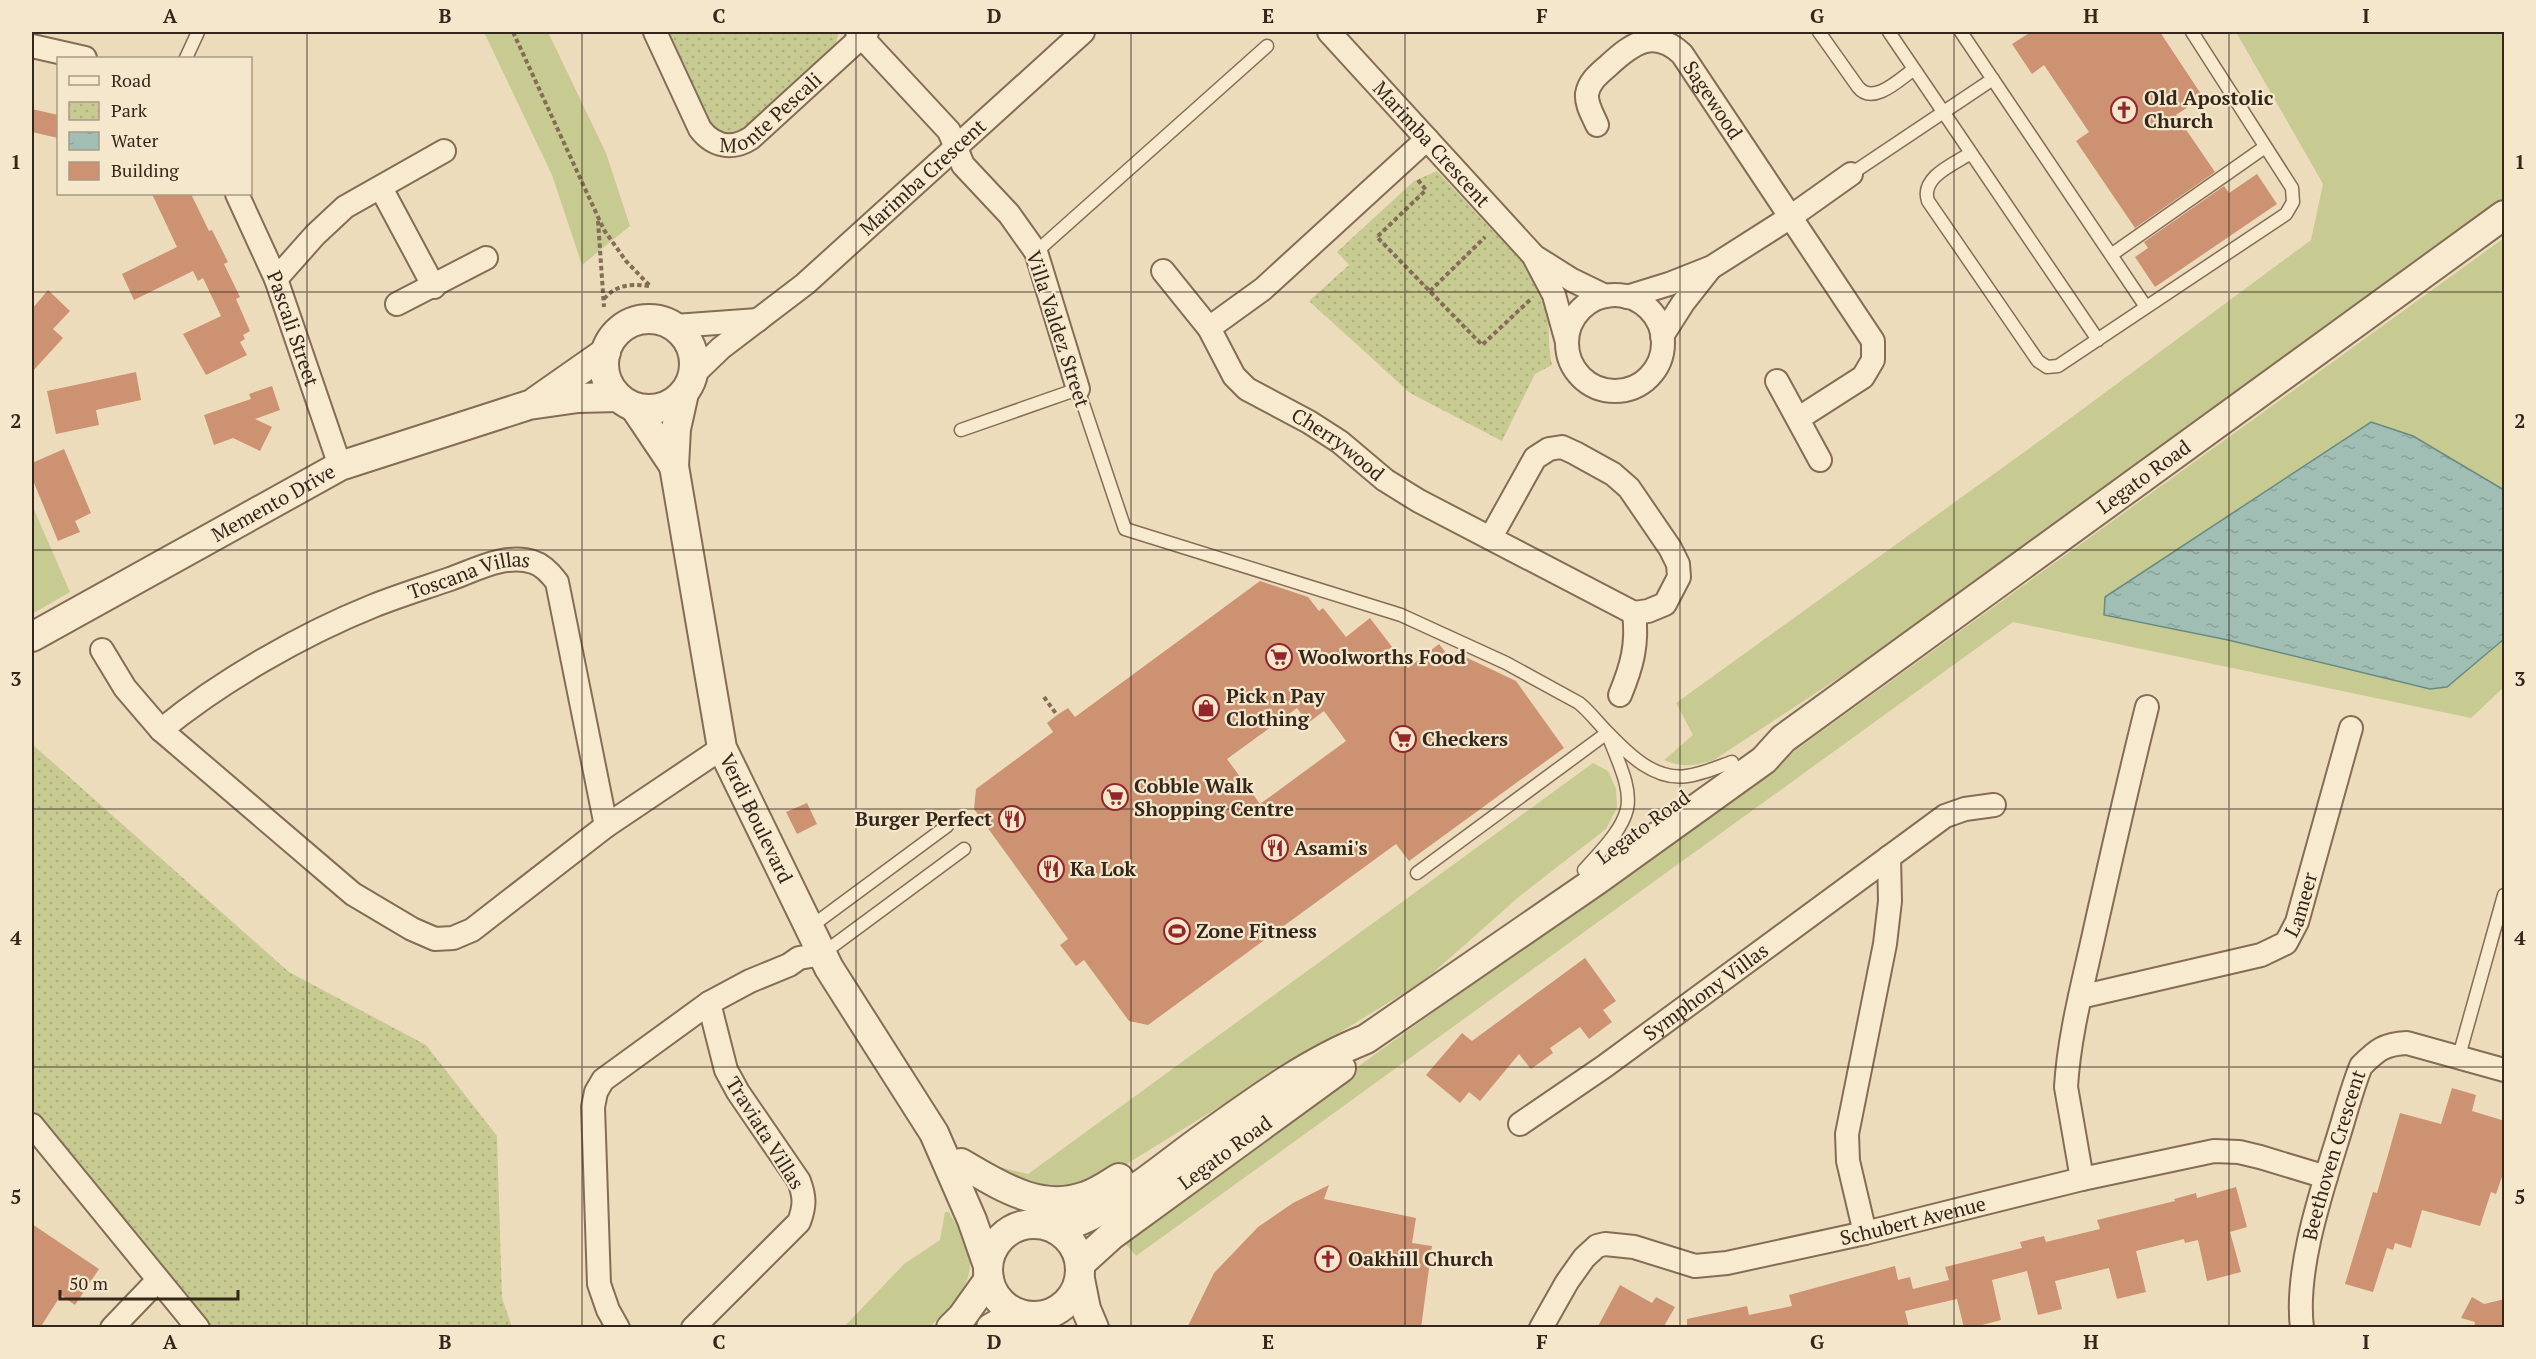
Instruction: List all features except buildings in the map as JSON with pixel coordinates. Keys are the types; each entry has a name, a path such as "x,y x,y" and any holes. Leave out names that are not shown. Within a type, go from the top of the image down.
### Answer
{"street":[{"name":"Monte Pescali","path":"654,32 700,129 711,140 726,146 744,143 751,138 862,33 949,131 957,148"},
{"name":"Marimba Crescent","path":"689,384 721,348 805,284 1083,32"},
{"name":"Marimba Crescent","path":"1329,32 1419,146 1502,221 1533,255 1548,282 1559,309 1567,342"},
{"name":"Sagewood","path":"1597,125 1587,100 1590,84 1629,46 1647,40 1666,43 1682,54 1873,341 1875,352 1870,369 1863,377 1798,418"},
{"path":"32,46 81,57"},
{"path":"1209,328 1263,289 1419,146"},
{"name":"Villa Valdez Street","path":"957,148 963,165 1009,214 1036,252 1078,389"},
{"path":"276,279 315,235 345,207 444,151"},
{"path":"1616,296 1647,308 1654,316 1662,336 1662,351 1649,376 1638,385 1624,390 1603,389 1584,380 1575,369 1569,356 1567,342 1569,329 1578,312 1593,300 1669,285 1712,267 1789,218 1851,174"},
{"path":"381,188 434,286"},
{"name":"Pascali Street","path":"237,195 276,279 340,466"},
{"name":"Legato Road","path":"1058,1230 1096,1213 1172,1163 1208,1135 1338,1050 1366,1039 1597,880 1756,765 1783,739 2505,216"},
{"name":"Marimba Crescent","path":"1533,255 1572,280 1616,296"},
{"path":"397,304 486,258"},
{"path":"1662,336 1683,303 1712,267"},
{"name":"Cherrywood","path":"1163,271 1209,328 1234,376 1247,389 1309,422 1340,442 1385,480 1411,496 1634,613"},
{"path":"675,326 689,342 695,363 689,384 674,402 662,408 648,410 626,402 605,376 606,352 615,335 634,321 648,319 675,326 760,320"},
{"name":"Memento Drive","path":"530,405 606,352"},
{"path":"1777,381 1820,460"},
{"name":"Verdi Boulevard","path":"689,384 676,429 674,466 722,748 808,929 810,956 934,1133 993,1200 1026,1224"},
{"name":"Memento Drive","path":"32,637 340,466 530,405 578,398 626,402"},
{"name":"Verdi Boulevard","path":"626,402 674,466"},
{"path":"1491,537 1535,458 1550,449 1562,447 1575,453 1613,474 1629,488 1670,548 1678,564 1679,577 1665,604 1648,611 1634,613 1637,633 1636,650 1632,667 1620,695"},
{"name":"Toscana Villas","path":"161,730 182,712 278,652 343,619 500,561 534,562 547,570 557,582 606,825"},
{"path":"102,650 125,688 161,730 353,894 412,929 435,939 453,938 472,930 606,825 722,748"},
{"path":"2082,1179 2066,1087 2080,997 2122,804 2147,707"},
{"name":"Lameer","path":"2080,997 2261,956 2286,943 2297,921 2351,728"},
{"name":"Legato Road","path":"1517,934 1553,894 1584,870 1732,762 1760,745 1783,739"},
{"name":"Symphony Villas","path":"1520,1124 1605,1066 1946,816 1965,809 1994,805"},
{"path":"1865,1233 1848,1161 1847,1134 1885,944 1890,901 1889,857"},
{"path":"618,1328 608,1310 599,1284 593,1107 596,1092 603,1080 709,1003 750,981 810,956"},
{"name":"Traviata Villas","path":"693,1328 799,1222 804,1207 800,1181 738,1092 726,1070 709,1003"},
{"name":"Legato Road","path":"1080,1271 1112,1235 1342,1066 1366,1039"},
{"name":"Beethoven Crescent","path":"2302,1328 2300,1293 2326,1177 2361,1066 2374,1053 2390,1044 2407,1043 2505,1070"},
{"path":"32,1125 198,1328"},
{"name":"Verdi Boulevard","path":"934,1133 972,1220 988,1273"},
{"path":"961,1163 1005,1189 1028,1197 1062,1201 1087,1196 1186,1140 1208,1135"},
{"name":"Schubert Avenue","path":"1541,1328 1567,1282 1584,1258 1597,1246 1605,1244 1634,1247 1695,1266 1727,1263 1865,1233 2082,1179 2214,1151 2239,1152 2326,1177"},
{"path":"951,1328 962,1317 988,1273 991,1252 998,1241 1008,1231 1026,1224 1046,1224 1058,1230 1072,1244 1080,1271 1086,1310 1094,1328"},
{"path":"991,1328 1033,1319 1065,1304 1075,1293 1080,1271"},
{"path":"988,1273 1001,1302 1033,1319"},
{"path":"112,1328 158,1280"}],"lane":[{"path":"186,57 198,32"},
{"path":"1819,32 1858,87 1866,94 1875,94 1914,69"},
{"path":"1889,32 2098,340"},
{"path":"1961,32 2146,307"},
{"path":"1971,153 1929,182 1926,192 1928,201 2042,365 2058,366 2286,214 2290,208 2294,194 2292,188 2192,32"},
{"path":"1036,252 1267,46"},
{"path":"1851,174 1993,79"},
{"path":"2111,255 2265,147"},
{"path":"961,430 1078,389"},
{"name":"Villa Valdez Street","path":"1078,389 1125,530 1401,615 1506,663 1579,703 1589,711 1607,733"},
{"path":"1607,733 1636,760 1669,776 1686,776 1732,762"},
{"path":"1584,870 1621,824 1627,808 1626,783 1607,733"},
{"path":"1417,873 1607,733"},
{"path":"808,929 947,826"},
{"path":"810,956 964,849"},
{"path":"2459,1056 2505,895"}],"path":[{"path":"513,32 598,217 626,261 650,286 630,284 617,288 604,299"},
{"path":"1419,146 1424,168 1418,182 1426,190 1377,237 1482,345 1548,282"},
{"path":"598,217 604,307"},
{"path":"1430,291 1502,221"},
{"path":"1044,697 1057,716"}],"green space":[{"path":"484,32 548,32 606,153 630,226 582,265 552,175"},
{"path":"666,32 839,32 835,47 747,128 728,134 711,125"},
{"path":"2236,32 2504,32 2504,197 1866,660 1714,760 1689,765 1664,760 1693,735 1676,703 2045,437 2311,240 2323,184"},
{"path":"1437,171 1536,277 1546,299 1552,365 1535,374 1502,441 1410,393 1309,301 1349,265 1337,252 1414,181"},
{"path":"2504,238 2504,687 2471,718 2013,622 1136,1256 1121,1238"},
{"path":"32,505 70,592 32,614"},
{"path":"32,744 289,972 426,1045 497,1136 502,1298 512,1327 212,1327 32,1108"},
{"path":"1593,763 1608,771 1616,789 1617,808 1606,829 1521,895 1425,980 1104,1178 1078,1186 1050,1187 1023,1181 1000,1167 1028,1174"},
{"path":"945,1212 949,1212 961,1233 970,1258 967,1281 955,1302 929,1327 843,1328 904,1264 940,1240"}],"water":[{"path":"2371,422 2413,436 2504,490 2504,639 2447,687 2430,689 2228,640 2104,615 2105,597"}],"place":[{"name":"Old Apostolic Church","path":"2124,110"},
{"name":"Woolworths Food","path":"1279,657"},
{"name":"Pick n Pay Clothing","path":"1206,708"},
{"name":"Checkers","path":"1403,739"},
{"name":"Cobble Walk Shopping Centre","path":"1115,797"},
{"name":"Burger Perfect","path":"1012,819"},
{"name":"Asami's","path":"1275,848"},
{"name":"Ka Lok","path":"1051,869"},
{"name":"Zone Fitness","path":"1177,931"},
{"name":"Oakhill Church","path":"1328,1259"}]}
